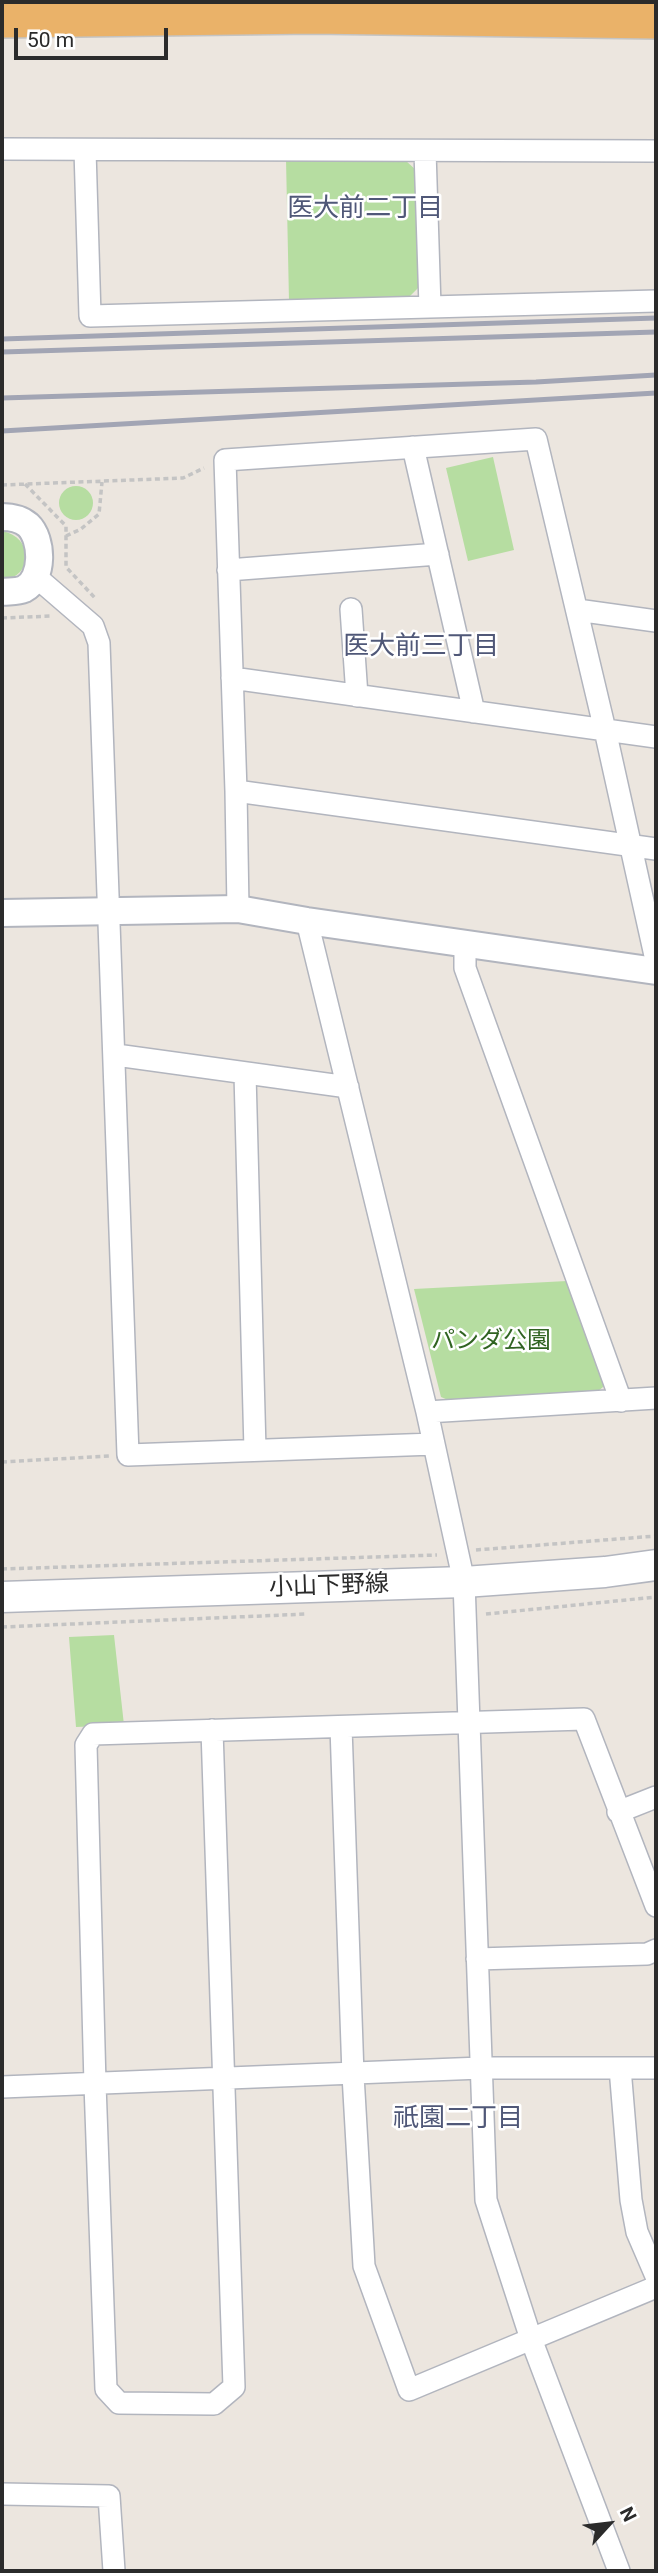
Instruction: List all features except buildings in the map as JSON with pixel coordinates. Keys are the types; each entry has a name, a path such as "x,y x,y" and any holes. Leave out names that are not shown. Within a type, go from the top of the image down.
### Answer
{"highway":[{"path":"11,14 656,22"}],"main road":[{"name":"小山下野線","path":"2,1597 465,1597 656,1565"}],"street":[{"path":"2,149 656,151"},
{"path":"85,150 90,316 656,301"},
{"path":"425,151 430,307"},
{"path":"238,909 225,460 536,439 656,960"},
{"path":"413,447 474,712"},
{"path":"2,517 21,521 33,532 37,540 39,564 36,576 26,588 2,592"},
{"path":"228,570 439,554"},
{"path":"36,576 93,626 99,643 116,1055 128,1455 434,1444"},
{"path":"351,609 357,696"},
{"path":"577,610 656,621"},
{"path":"232,678 656,737"},
{"path":"236,791 656,849"},
{"path":"2,913 238,909 656,971"},
{"path":"307,921 427,1412 465,1597 486,2200 531,2339 619,2571"},
{"path":"465,943 465,968 621,1401"},
{"path":"116,1055 348,1087"},
{"path":"245,1074 255,1450"},
{"path":"427,1412 656,1398"},
{"path":"212,1730 234,2386 214,2404 118,2403 106,2389 94,2084 86,1745 93,1734 212,1730 341,1727 584,1719 656,1906"},
{"path":"341,1727 352,2075 364,2266 409,2390 656,2287"},
{"path":"618,1812 656,1797"},
{"path":"477,1959 646,1954 656,1950"},
{"path":"2,2087 481,2068 656,2068"},
{"path":"620,2068 631,2200 637,2232 656,2276"},
{"path":"2,2494 109,2496 114,2571"}],"path":[{"path":"2,485 183,478 225,460"},
{"path":"66,536 81,529 99,514 102,482"},
{"path":"2,618 60,616 103,607 66,566 66,526 25,484"},
{"path":"2,1462 128,1455"},
{"path":"2,1569 458,1554 474,1550 656,1536"},
{"path":"465,1597 484,1614 656,1597"},
{"path":"2,1627 308,1614"}],"green space":[{"path":"286,159 405,160 417,171 421,285 409,297 289,301"},
{"path":"493,457 514,550 468,561 446,468"},
{"path":"76,486 88,491 93,503 88,515 76,520 64,515 59,503 64,491"},
{"path":"2,531 20,541 26,557 20,572 2,580"},
{"name":"パンダ公園","path":"567,1281 604,1380 603,1387 596,1393 453,1402 441,1397 414,1289"},
{"path":"114,1635 124,1725 76,1727 69,1637"}],"railway":[{"path":"2,339 656,318"},
{"path":"2,352 656,332"},
{"path":"2,398 536,382 656,375"},
{"path":"2,431 656,393"}],"district":[{"name":"医大前二丁目","path":"365,209"},
{"name":"医大前三丁目","path":"421,647"},
{"name":"祇園二丁目","path":"458,2119"}]}
